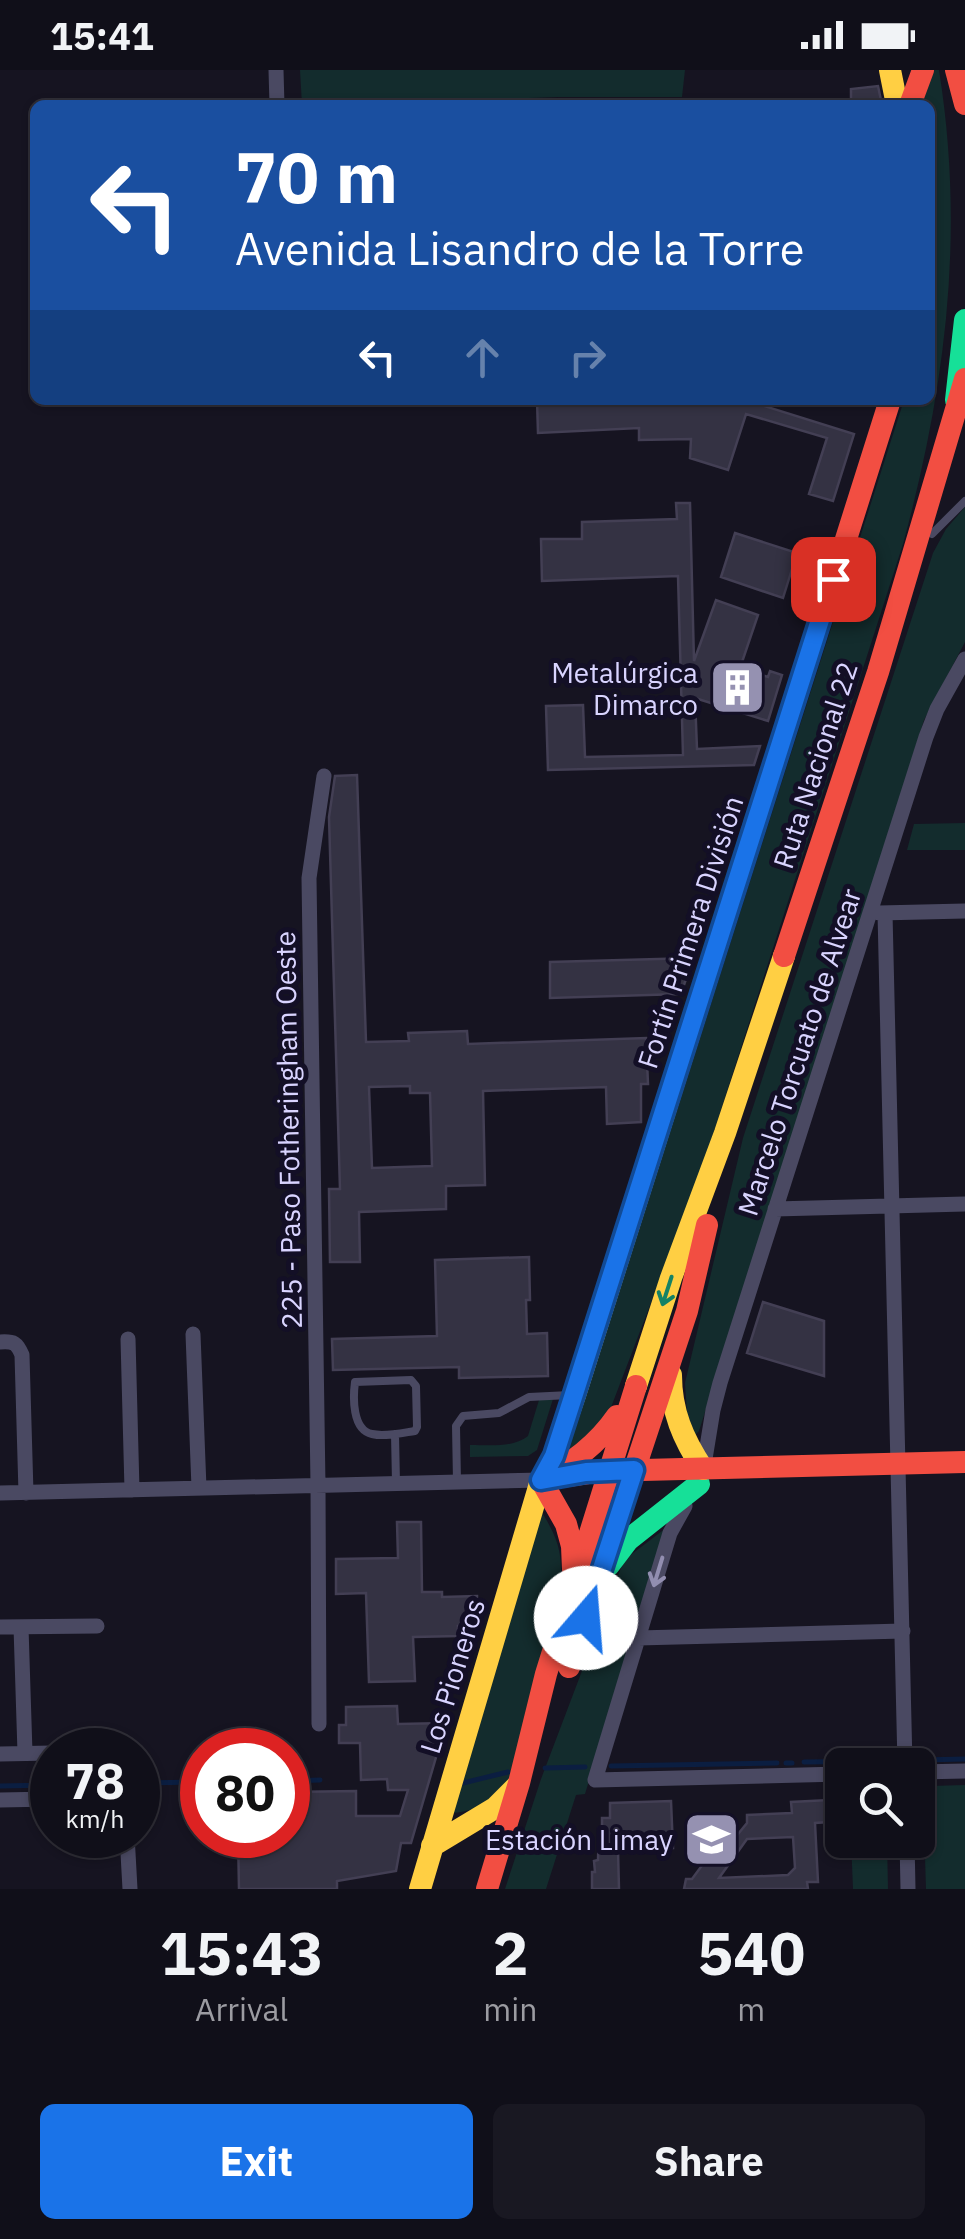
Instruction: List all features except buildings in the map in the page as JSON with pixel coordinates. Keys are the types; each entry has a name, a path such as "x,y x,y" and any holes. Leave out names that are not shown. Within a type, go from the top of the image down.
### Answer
{"main road":[{"path":"890,70 896,100"},
{"path":"912,100 924,70"},
{"path":"956,70 965,103"},
{"name":"Ruta Nacional 22","path":"954,413 965,320"},
{"name":"Ruta Nacional 22","path":"502,1843 552,1719 607,1479 671,1278 725,1134 872,690 965,379"},
{"name":"Fortín Primera División","path":"541,1480 554,1456 888,405"},
{"name":"Ruta Nacional 22","path":"487,1889 546,1674 631,1478 672,1358 692,1292 725,1134"},
{"path":"672,1358 674,1417 701,1476"},
{"path":"541,1480 596,1445 640,1374"},
{"path":"899,1472 965,1462"},
{"path":"541,1480 586,1472 607,1479 899,1472 965,1478"},
{"path":"541,1480 570,1534 585,1586 628,1540 701,1476"},
{"name":"Los Pioneros","path":"420,1889 541,1480"},
{"path":"432,1846 495,1808 519,1783"}],"street":[{"path":"276,70 277,100"},
{"name":"Marcelo Torcuato de Alvear","path":"701,1476 720,1383 854,964 878,913 929,728 965,659"},
{"name":"225 - Paso Fotheringham Oeste","path":"319,1724 309,878 324,776"},
{"path":"905,1748 886,971 878,913 965,911"},
{"path":"854,964 858,958 872,954 886,971"},
{"path":"776,1209 965,1204"},
{"path":"193,1334 199,1488"},
{"path":"128,1339 132,1490"},
{"path":"0,1342 18,1344 22,1355 26,1492"},
{"path":"701,1476 670,1533 595,1780 825,1774"},
{"path":"0,1493 541,1480"},
{"path":"0,1627 97,1626"},
{"path":"21,1627 25,1753"},
{"path":"638,1638 902,1631"},
{"path":"0,1754 30,1753"},
{"path":"935,1772 965,1771"},
{"path":"0,1800 30,1799"},
{"path":"128,1858 130,1889"},
{"path":"907,1858 908,1889"}],"lane":[{"path":"910,567 940,524 965,500"},
{"path":"414,1380 417,1430 395,1434 372,1434 360,1426 355,1412 355,1382 414,1380"},
{"path":"457,1482 456,1426 460,1418 499,1413 529,1396 574,1394"},
{"path":"395,1434 396,1483"}],"green space":[{"path":"300,70 685,70 682,97 302,100"},
{"path":"928,70 939,70 947,131 950,250 947,309 935,397 935,100 918,100"},
{"path":"902,405 934,405 903,544 701,1172 605,1423 565,1460"},
{"path":"965,507 965,642 924,720 696,1434 688,1429 685,1383 743,1138 933,553 946,529"},
{"path":"965,823 965,850 907,850 914,824"},
{"path":"553,1399 537,1450 528,1456 470,1457 470,1445 508,1444 528,1436 539,1400"},
{"path":"540,1509 558,1545 561,1584 512,1779 484,1804 448,1813"},
{"path":"666,1528 585,1794 576,1795 546,1889 505,1889 541,1779 624,1560"},
{"path":"965,1785 965,1889 926,1889 925,1858 935,1858 935,1786"},
{"path":"852,1858 887,1858 888,1889 853,1889"}],"waterway":[{"path":"935,1760 965,1759"},
{"path":"804,1762 825,1762"},
{"path":"611,1766 777,1763"},
{"path":"786,1763 792,1763"},
{"path":"545,1768 585,1767"},
{"path":"463,1783 508,1772"},
{"path":"310,1780 320,1780"},
{"path":"160,1783 180,1782"},
{"path":"0,1786 30,1785"}],"traffic: fast":[{"path":"956,400 965,320"},
{"path":"609,1565 628,1540 699,1484"}],"traffic: slow":[{"path":"890,70 896,100"},
{"path":"636,1386 784,956"},
{"path":"420,1889 541,1480 554,1456 575,1395 666,1108"},
{"path":"671,1375 679,1424 703,1469"},
{"path":"432,1846 495,1808 517,1786"}],"traffic: jam":[{"path":"912,100 923,70"},
{"path":"956,70 965,104"},
{"path":"784,956 878,672 965,379"},
{"path":"666,1108 888,405"},
{"path":"569,1667 687,1311 707,1225"},
{"path":"487,1889 546,1674 636,1386"},
{"path":"573,1569 566,1524 541,1480 583,1452 617,1416"},
{"path":"554,1478 602,1471 965,1462"}],"place":[{"name":"Metalúrgica Dimarco","path":"737,688"},
{"name":"Estación Limay","path":"712,1839"}],"route":[{"path":"586,1618 634,1470 586,1472 541,1480 554,1456 833,579"}]}
